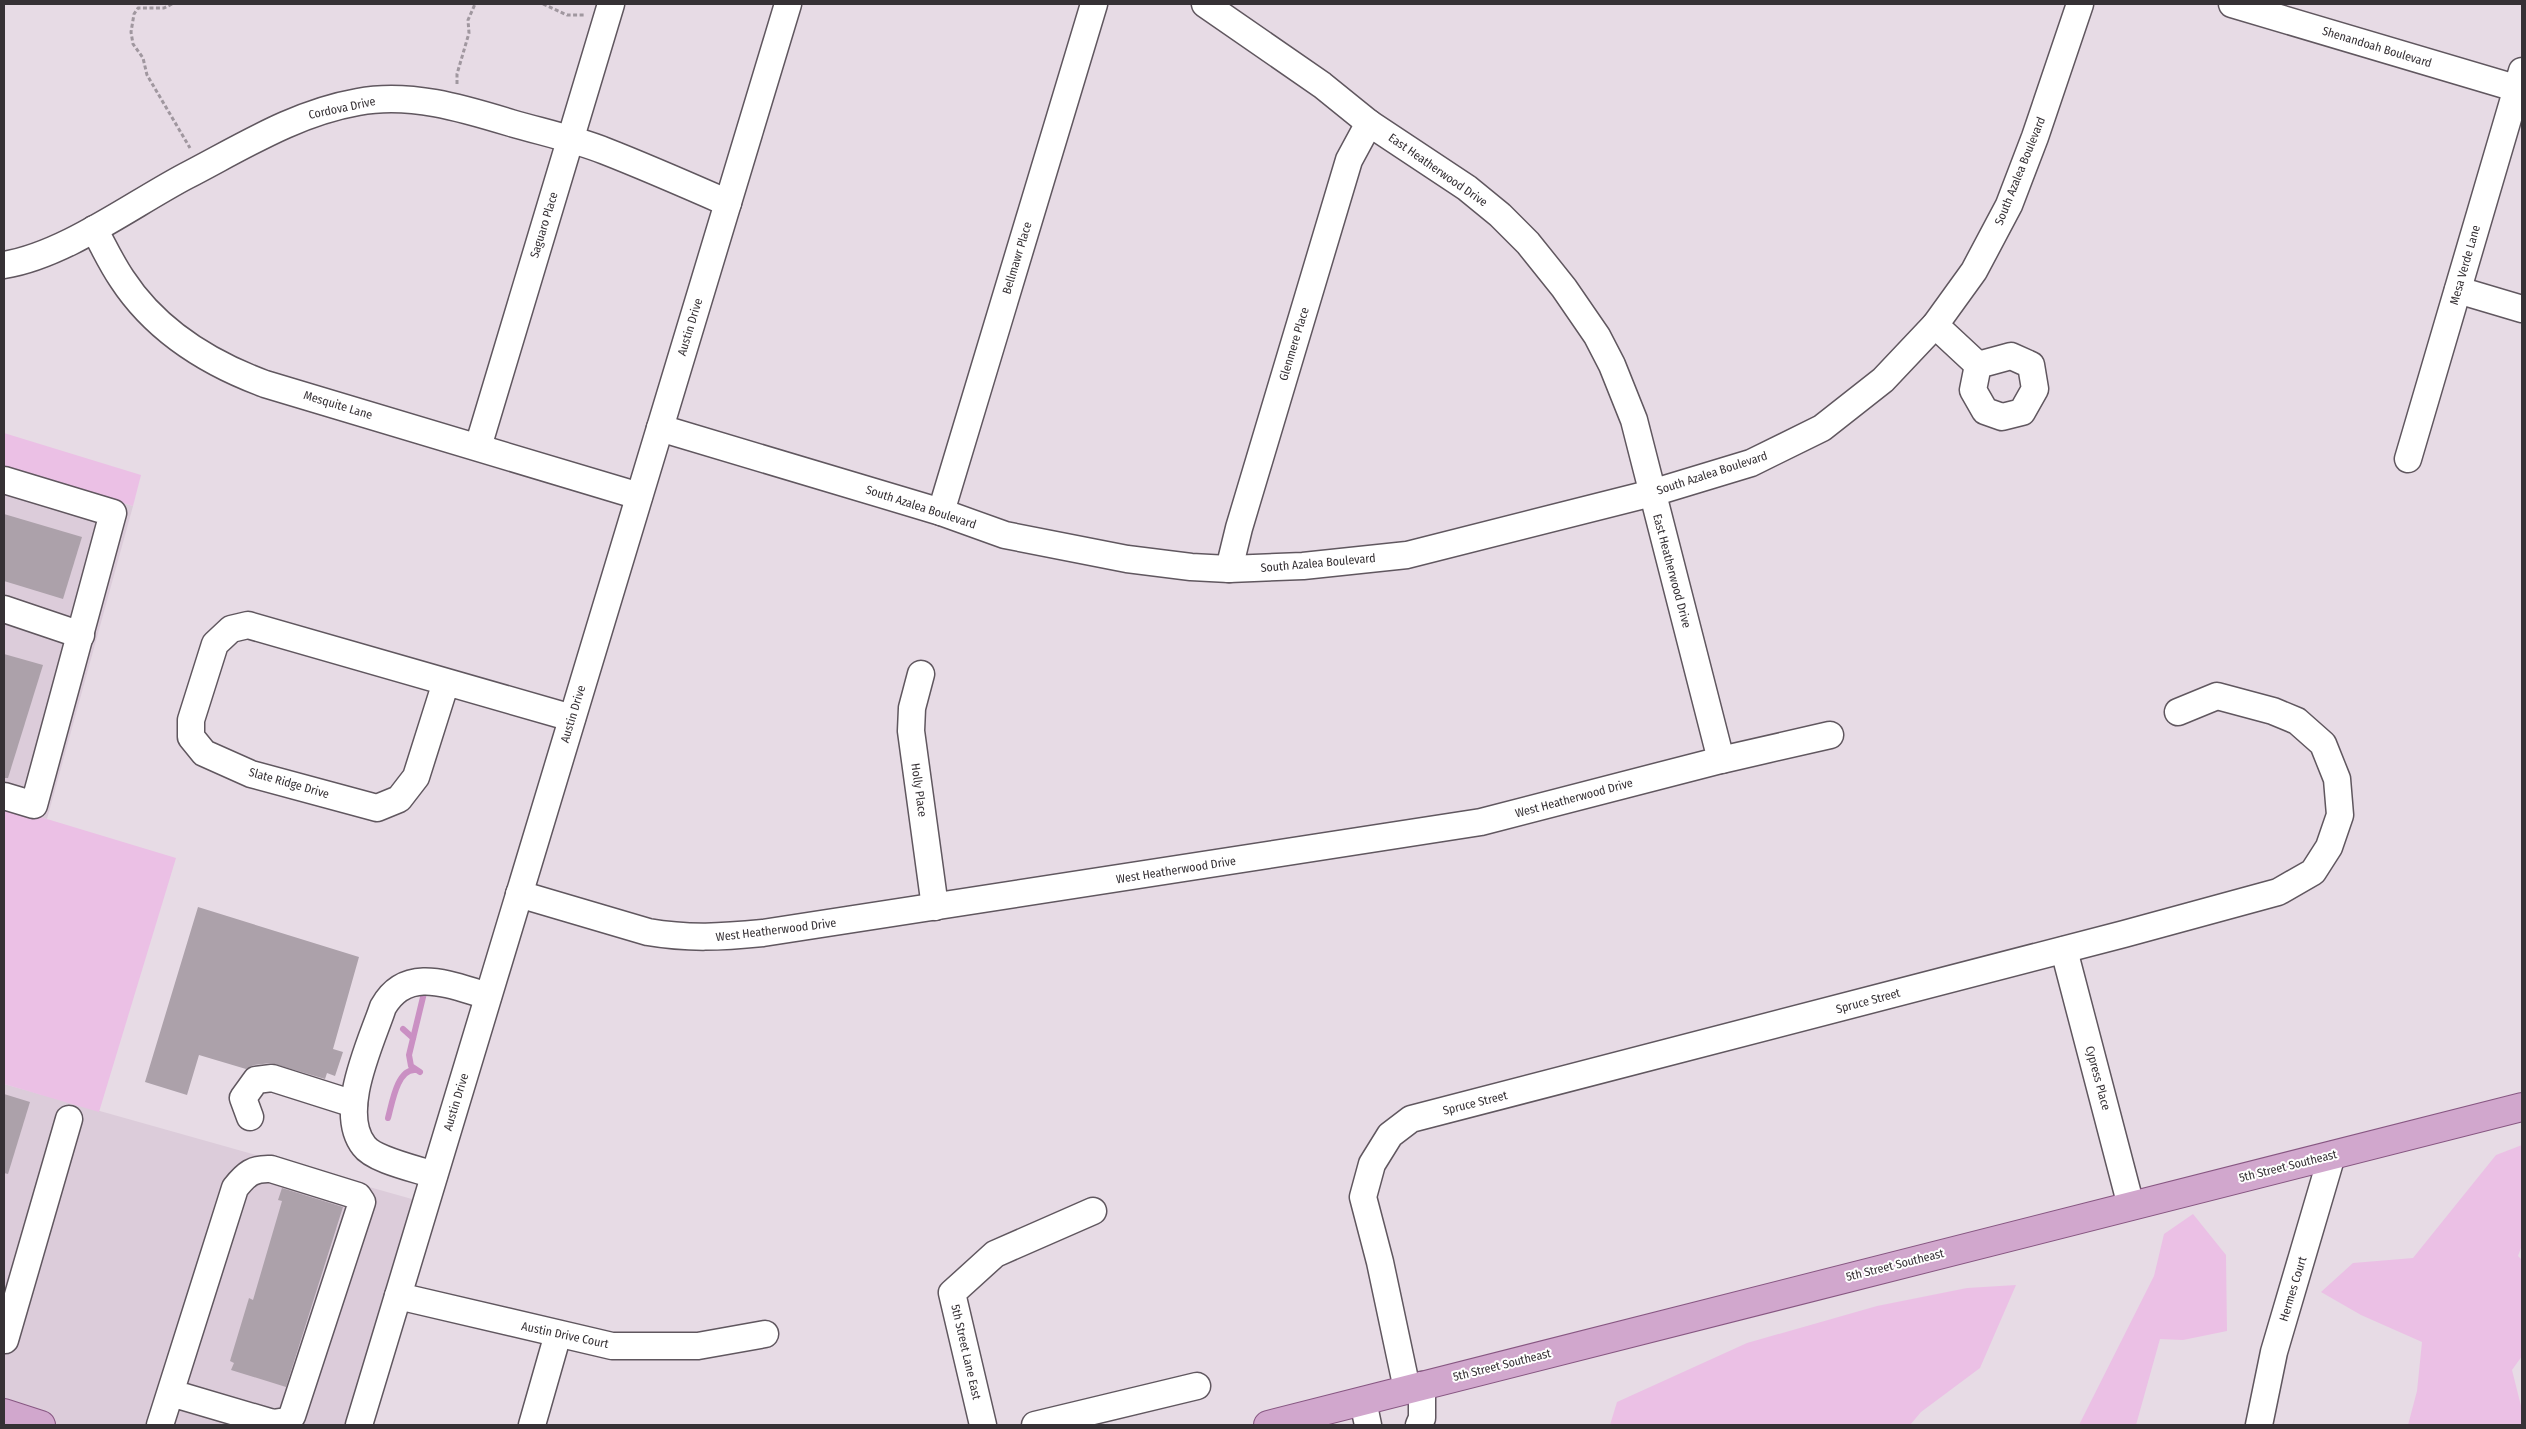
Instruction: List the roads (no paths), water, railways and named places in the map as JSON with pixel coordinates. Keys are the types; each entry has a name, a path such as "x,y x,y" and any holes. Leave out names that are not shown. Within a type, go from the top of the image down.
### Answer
{"main road":[{"name":"5th Street Southeast","path":"1268,1425 1366,1413 1415,1387 2522,1107"},
{"path":"4,1413 42,1425"}],"street":[{"name":"Austin Drive","path":"358,1425 788,4"},
{"name":"Bellmawr Place","path":"941,512 1094,4"},
{"name":"East Heatherwood Drive","path":"1205,4 1322,85 1369,123 1467,188 1500,215 1528,242 1564,288 1597,336 1612,365 1634,420 1722,760"},
{"name":"South Azalea Boulevard","path":"660,428 941,512 1005,535 1127,559 1229,569 1304,566 1407,555 1652,493 1751,463 1822,428 1882,380 1935,325 1974,272 2009,205 2035,138 2080,4"},
{"name":"Shenandoah Boulevard","path":"2232,4 2520,83"},
{"name":"Saguaro Place","path":"478,447 609,12"},
{"name":"Mesa Verde Lane","path":"2408,459 2520,83"},
{"name":"Cordova Drive","path":"4,265 35,256 94,229 202,168 295,119 358,102 387,99 412,100 465,109 604,150 728,203"},
{"name":"Glenmere Place","path":"1229,569 1239,528 1349,160 1369,123"},
{"name":"Mesquite Lane","path":"94,229 121,278 149,314 202,356 243,376 266,384 639,496"},
{"path":"2458,290 2522,308"},
{"path":"1935,325 1978,365"},
{"path":"4,480 113,513 34,805 4,796"},
{"path":"4,609 81,635"},
{"name":"Slate Ridge Drive","path":"446,682 416,776 399,799 377,808 251,774 204,753 191,737 191,720 215,644 231,629 248,625 572,718"},
{"name":"Holly Place","path":"921,674 912,708 911,731 935,907"},
{"name":"Spruce Street","path":"1419,1425 1422,1418 1415,1387 1363,1197 1372,1164 1390,1135 1412,1119 2064,950 2278,892 2313,872 2329,847 2340,815 2337,779 2323,744 2297,721 2281,714 2217,696 2178,712"},
{"name":"West Heatherwood Drive","path":"519,894 648,932 694,938 763,933 1482,822 1722,760 1830,736"},
{"name":"Cypress Place","path":"2064,950 2131,1206"},
{"path":"434,1175 378,1156 364,1147 357,1132 353,1113 356,1089 388,998 412,983 429,980 488,996"},
{"path":"250,1118 244,1098 256,1080 272,1078 354,1104"},
{"path":"4,1341 69,1119"},
{"name":"Hermes Court","path":"2259,1425 2274,1352 2332,1155"},
{"path":"160,1425 235,1188 246,1174 259,1168 271,1169 358,1196 362,1202 292,1416 286,1421 273,1423 171,1393"},
{"name":"5th Street Lane East","path":"983,1425 952,1293 995,1254 1092,1211"},
{"name":"Austin Drive Court","path":"398,1296 612,1346 698,1346 765,1334"},
{"path":"532,1425 558,1334"},
{"path":"1034,1425 1197,1386"}],"waterway":[{"path":"420,1072 411,1066 409,1055 424,993"},
{"path":"403,1029 413,1038"},
{"path":"388,1118 396,1088 404,1075 409,1071 415,1070"}]}
